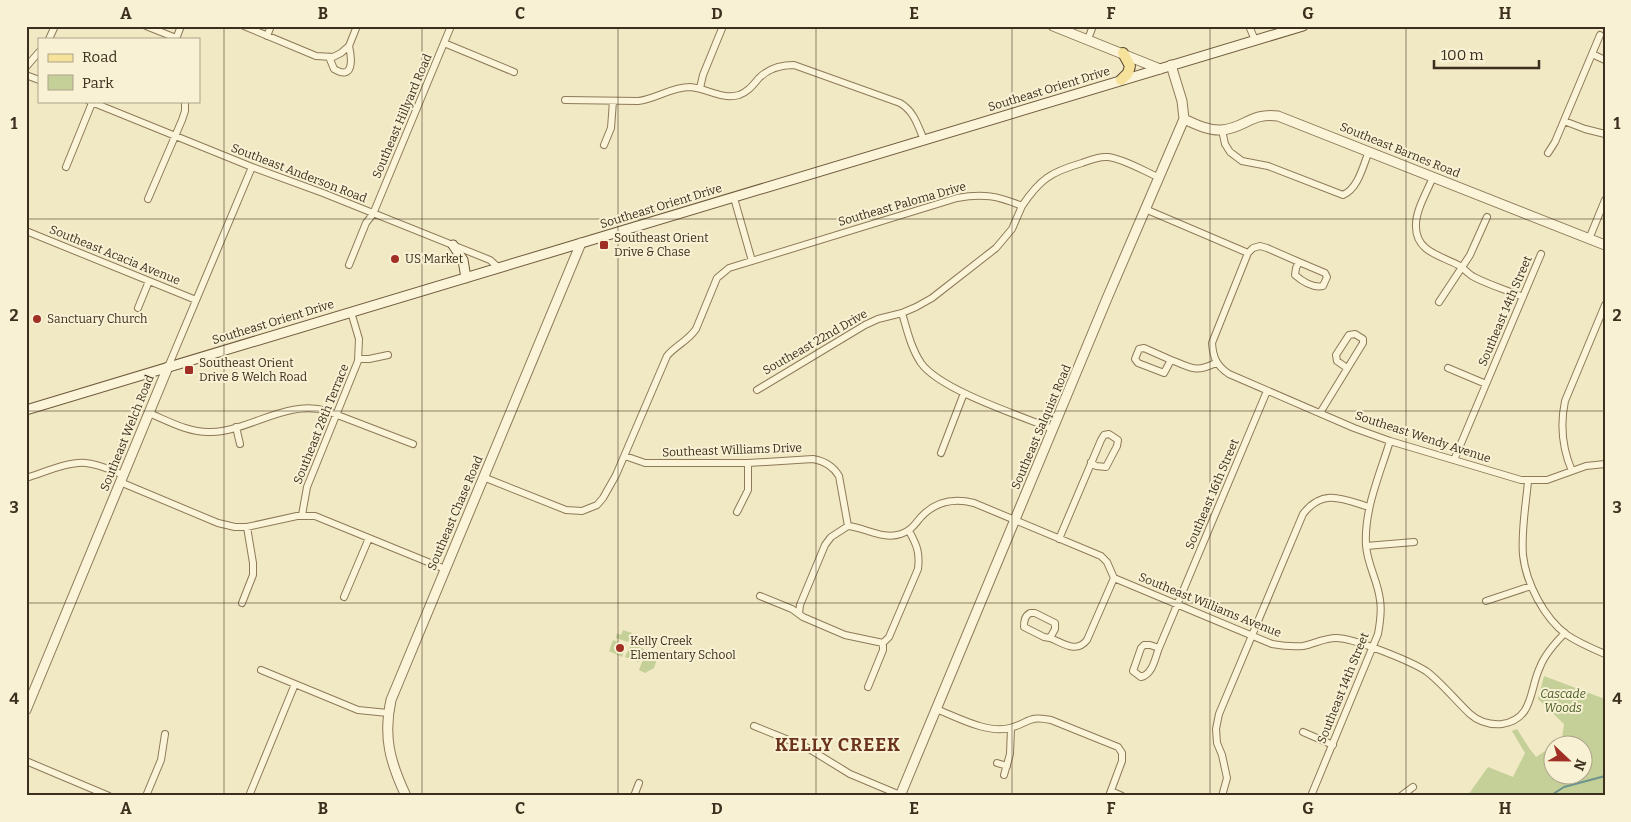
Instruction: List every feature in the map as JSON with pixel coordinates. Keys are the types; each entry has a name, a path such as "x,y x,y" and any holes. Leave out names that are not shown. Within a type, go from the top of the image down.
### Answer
{"main road":[{"path":"1121,80 1128,73 1130,66 1123,53"}],"street":[{"path":"49,38 55,26"},
{"path":"146,26 176,38 181,26"},
{"path":"244,26 316,56 329,57 338,55 349,46 357,26"},
{"path":"267,36 271,26"},
{"name":"Southeast Hillyard Road","path":"349,265 366,222 373,214 451,26"},
{"path":"700,88 703,75 723,26"},
{"path":"1053,26 1160,69"},
{"path":"1088,40 1093,26"},
{"path":"1249,26 1255,40"},
{"name":"Southeast Orient Drive","path":"26,410 1303,26"},
{"path":"1548,153 1555,142 1600,34"},
{"path":"444,43 514,72"},
{"path":"329,57 334,69 341,73 346,72 352,63 349,46"},
{"path":"26,67 38,53"},
{"path":"1592,54 1605,60"},
{"path":"566,100 646,100 674,89 700,88 724,96 740,95 747,91 764,74 786,65 802,67 900,103 913,113 924,140"},
{"path":"1171,65 1182,101 1184,119 1206,128 1222,130 1225,144 1230,152 1242,161 1268,166 1343,195 1349,193 1354,187 1369,151"},
{"path":"26,75 38,80"},
{"path":"604,145 613,119 613,101"},
{"path":"66,167 91,102"},
{"name":"Southeast Anderson Road","path":"91,102 490,260 499,268"},
{"path":"148,199 185,111 185,102"},
{"name":"Southeast Barnes Road","path":"1222,130 1237,126 1258,116 1271,115 1285,118 1605,245"},
{"name":"Southeast Salquist Road","path":"900,796 1158,176 1184,119"},
{"path":"1564,121 1605,134"},
{"path":"1022,206 1043,180 1058,170 1100,157 1116,159 1158,176"},
{"name":"Southeast Welch Road","path":"26,710 252,167"},
{"path":"1433,177 1416,219 1417,236 1430,253 1461,267 1474,277 1523,297"},
{"name":"Southeast Paloma Drive","path":"625,456 667,356 674,348 692,336 717,278 730,268 957,198 974,195 991,196 1022,206"},
{"path":"734,198 752,261"},
{"path":"1589,239 1605,200"},
{"name":"Southeast 22nd Drive","path":"756,390 864,325 885,316 902,313 932,298 996,248 1012,229 1022,206"},
{"path":"1144,210 1248,253"},
{"path":"1439,302 1477,243 1487,217"},
{"name":"Southeast Acacia Avenue","path":"26,231 196,300"},
{"name":"Southeast Chase Road","path":"406,796 391,759 387,738 388,713 395,687 581,244"},
{"path":"453,245 463,260 466,278"},
{"path":"1171,360 1164,373 1138,363 1135,359 1139,349 1144,348 1196,369 1202,369 1216,363 1212,343 1248,253 1253,248 1260,246 1299,262 1325,273 1327,277 1323,286 1317,287 1300,280 1296,275 1296,268 1299,262"},
{"name":"Southeast 14th Street","path":"1454,460 1541,254"},
{"path":"138,308 149,281"},
{"path":"1572,471 1563,445 1563,409 1605,305"},
{"name":"Southeast 28th Terrace","path":"302,515 307,486 358,359 359,339 351,312"},
{"path":"902,313 911,343 922,364 938,380 964,393 1054,429"},
{"path":"1320,413 1363,343 1354,334 1350,334 1336,354 1337,361 1347,368"},
{"path":"358,359 388,355"},
{"name":"Southeast Wendy Avenue","path":"1216,363 1229,374 1390,441 1528,481 1548,480 1586,466 1605,464"},
{"path":"1448,368 1486,384"},
{"name":"Southeast 16th Street","path":"1159,648 1144,645 1140,648 1133,671 1138,677 1146,676 1150,672 1267,391"},
{"path":"941,453 964,393"},
{"path":"149,413 185,428 202,432 220,431 303,408 317,408 413,444"},
{"path":"236,427 240,444"},
{"path":"1059,539 1091,462 1104,435 1109,434 1118,440 1117,446 1106,467 1096,466 1091,462"},
{"name":"Southeast 14th Street","path":"1311,796 1378,634 1381,616 1380,600 1366,546 1366,528 1369,507 1390,441"},
{"path":"483,477 566,510 582,512 596,505 603,498 625,456"},
{"name":"Southeast Williams Drive","path":"625,456 645,464 748,463 813,458 828,464 839,476 848,526"},
{"path":"26,478 85,462 98,465 122,479 218,523 235,527 247,527 302,515 315,516 445,569"},
{"path":"737,512 748,490 748,463"},
{"path":"1528,481 1523,553 1531,586 1547,613 1565,633 1578,642 1604,653"},
{"path":"1222,796 1227,778 1222,755 1217,744 1216,729 1219,714 1300,521 1308,507 1322,498 1339,497 1369,507"},
{"path":"799,614 800,606 825,545 831,538 848,526 890,536 909,531 930,509 939,504 960,500 974,503 1101,556 1107,562 1114,578 1087,640 1082,646 1077,648 1044,637 1024,627 1024,620 1027,615 1035,613 1055,623 1055,629 1050,638"},
{"path":"242,603 253,576 253,563 247,527"},
{"path":"868,687 883,650 883,643 889,637 918,569 920,558 918,546 909,531"},
{"path":"344,597 369,538"},
{"path":"1366,546 1414,542"},
{"name":"Southeast Williams Avenue","path":"1114,578 1272,644 1288,647 1305,645 1323,639 1338,638 1352,640 1373,648 1427,672 1477,720 1497,724 1511,722 1521,716 1526,709 1540,666 1551,648 1565,633"},
{"path":"1486,601 1531,586"},
{"path":"760,596 792,609 803,617 845,635 883,643"},
{"path":"262,670 358,710 388,713"},
{"path":"249,796 295,684"},
{"path":"936,709 984,728 1011,728 1027,720 1040,718 1051,720 1118,747 1122,753 1122,760 1110,793 1122,796"},
{"path":"754,726 806,746 844,771 900,796"},
{"path":"1004,775 1012,738 1011,728"},
{"path":"1303,732 1333,745"},
{"path":"146,796 161,760 164,734"},
{"path":"26,761 109,796"},
{"path":"997,763 1007,766"},
{"path":"634,796 639,783"},
{"path":"1402,796 1413,787"}],"green space":[{"path":"623,630 632,633 628,642 616,638 617,633 621,635"},
{"path":"613,640 626,645 622,657 609,651"},
{"path":"631,644 644,649 639,662 625,657"},
{"path":"646,652 658,656 654,668 645,673 639,670"},
{"name":"Cascade Woods","path":"1544,676 1605,699 1605,796 1465,796 1468,795 1488,767 1513,777 1525,753 1512,731 1517,729 1536,757 1544,752 1544,784 1594,784 1594,734 1563,734 1564,724 1538,699"}],"waterway":[{"name":"KELLY CREEK","path":"1550,796 1564,787 1605,776"}],"place":[{"name":"Southeast Orient Drive & Chase","path":"604,245"},
{"name":"US Market","path":"395,259"},
{"name":"Sanctuary Church","path":"37,319"},
{"name":"Southeast Orient Drive & Welch Road","path":"189,370"},
{"name":"Kelly Creek Elementary School","path":"620,648"}],"district":[{"name":"KELLY CREEK","path":"838,745"}]}
